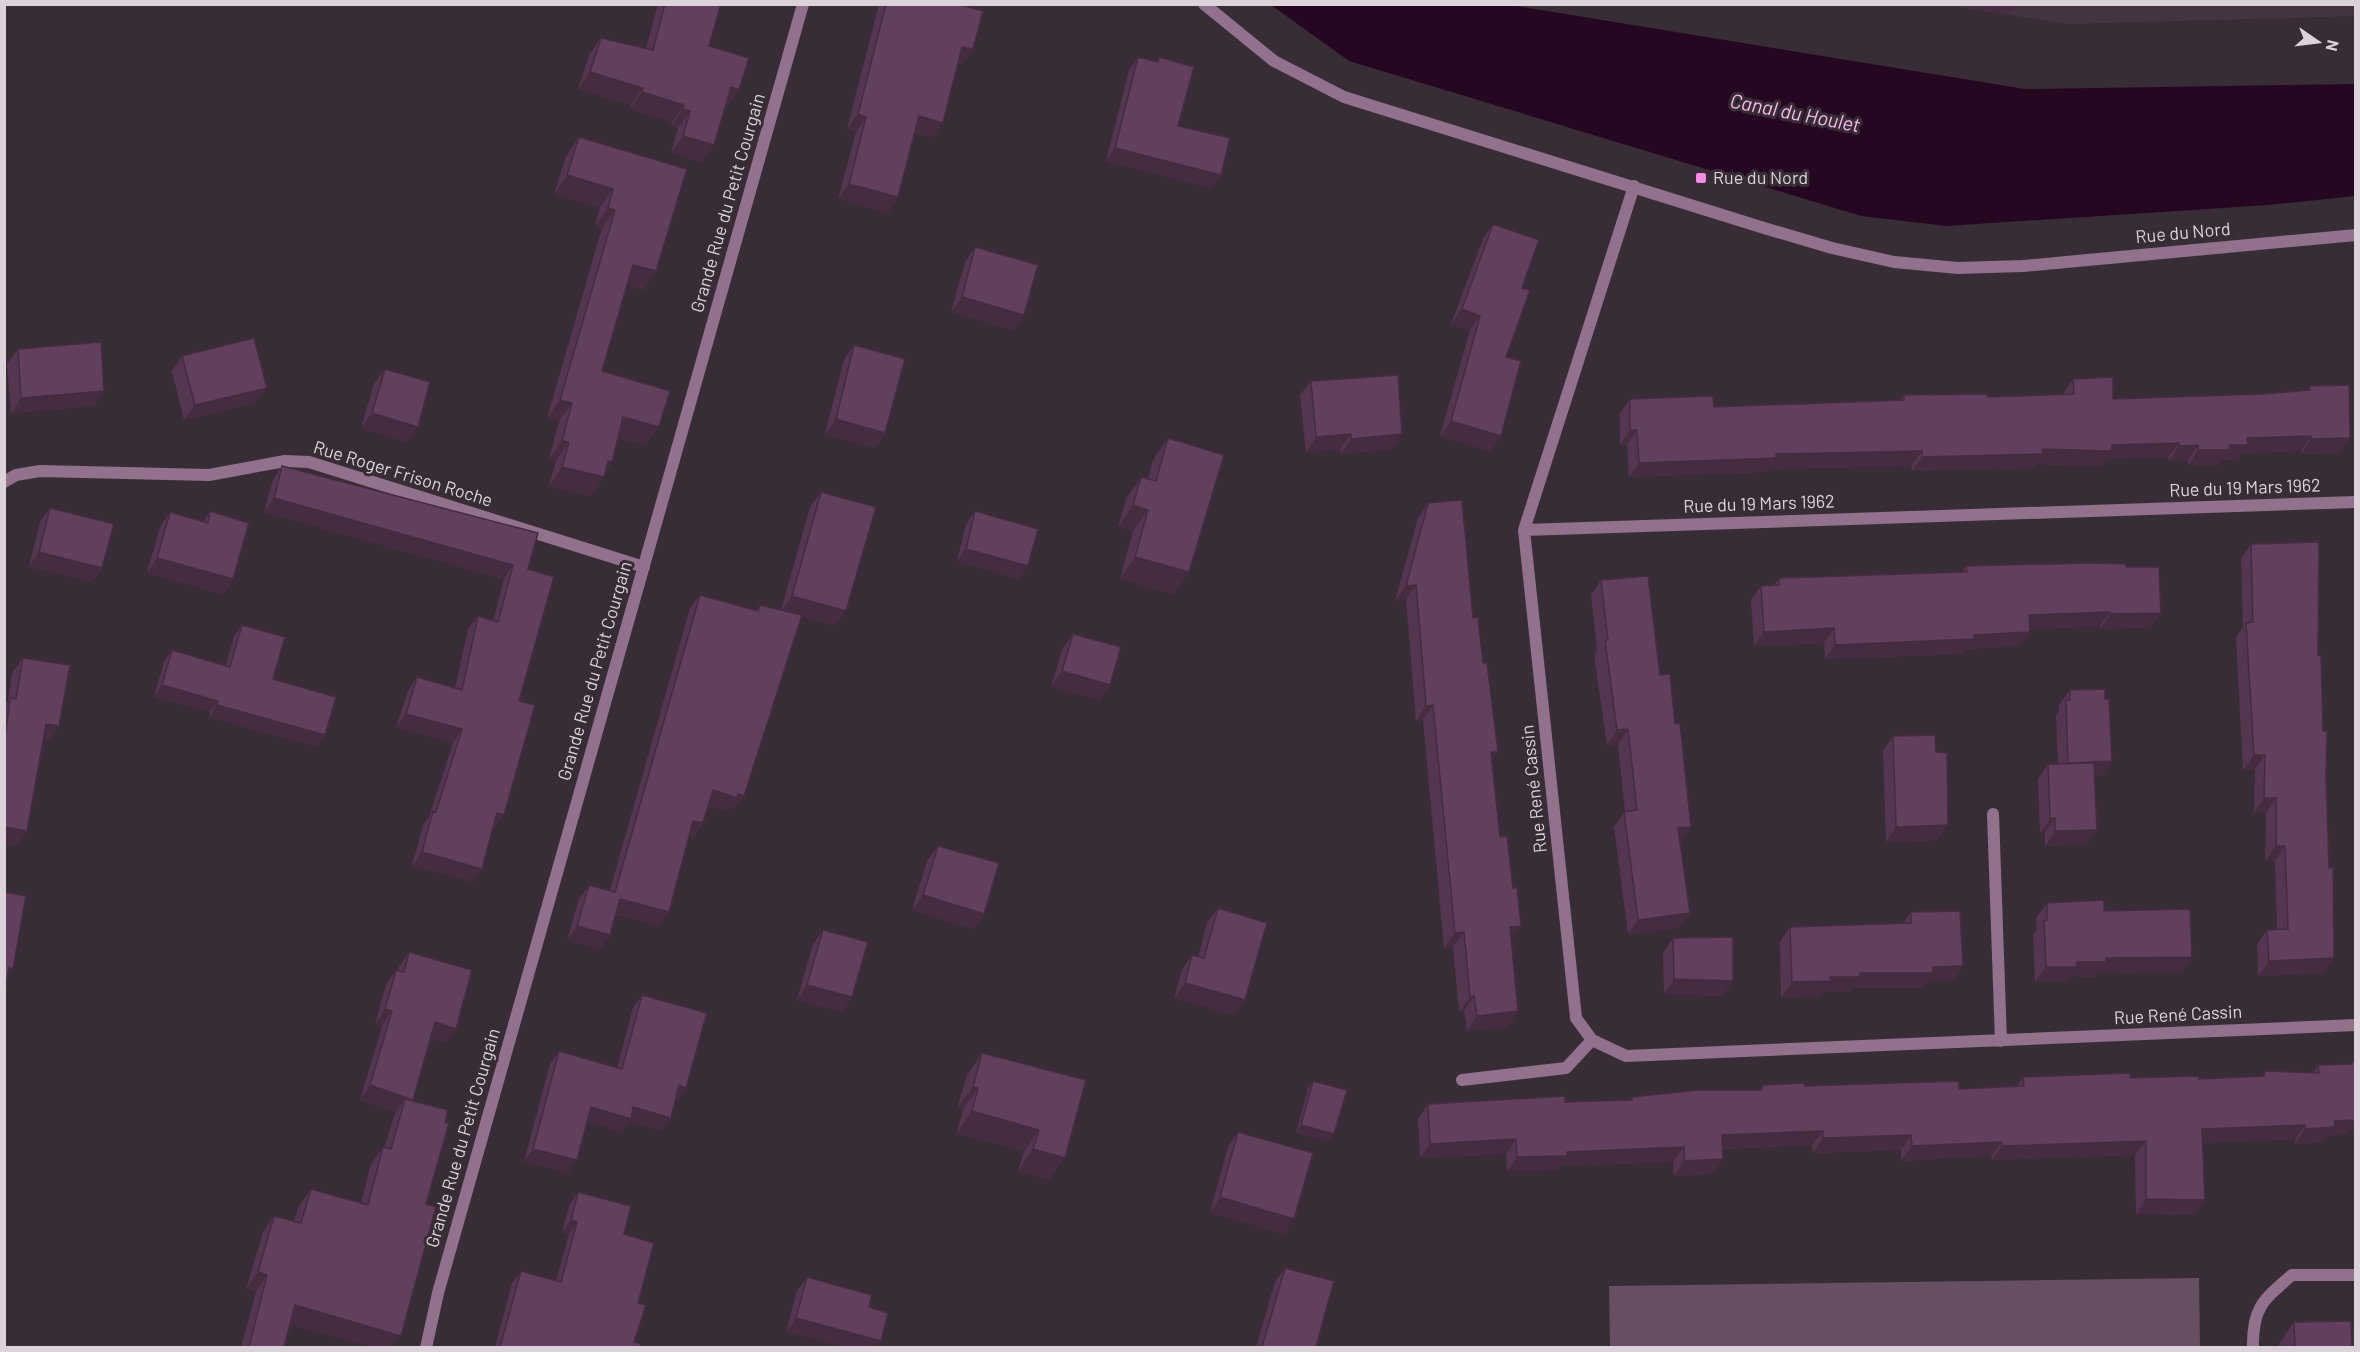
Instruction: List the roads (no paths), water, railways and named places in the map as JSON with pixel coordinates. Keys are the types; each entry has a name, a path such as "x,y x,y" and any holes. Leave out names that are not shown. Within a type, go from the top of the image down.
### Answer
{"street":[{"name":"Grande Rue du Petit Courgain","path":"426,1347 441,1283 803,4"},
{"name":"Rue du Nord","path":"1204,4 1275,61 1344,97 1832,248 1894,262 1927,266 2023,266 2355,235"},
{"path":"1524,530 1634,186"},
{"name":"Rue Roger Frison Roche","path":"4,482 16,475 40,471 209,475 285,461 309,462 644,567"},
{"name":"Rue du 19 Mars 1962","path":"1524,530 2355,502"},
{"name":"Rue René Cassin","path":"1524,530 1576,1018 1592,1040 1626,1056 2355,1025"},
{"path":"1993,814 2001,1041"},
{"path":"1462,1080 1566,1068 1592,1040"},
{"path":"2253,1347 2252,1325 2260,1302 2292,1275 2355,1275"}],"water":[{"name":"Canal du Houlet","path":"1271,5 1510,5 2025,89 2355,84 2355,196 2268,205 1946,226 1861,216 1349,61"}],"place":[{"name":"Rue du Nord","path":"1701,178"}]}
